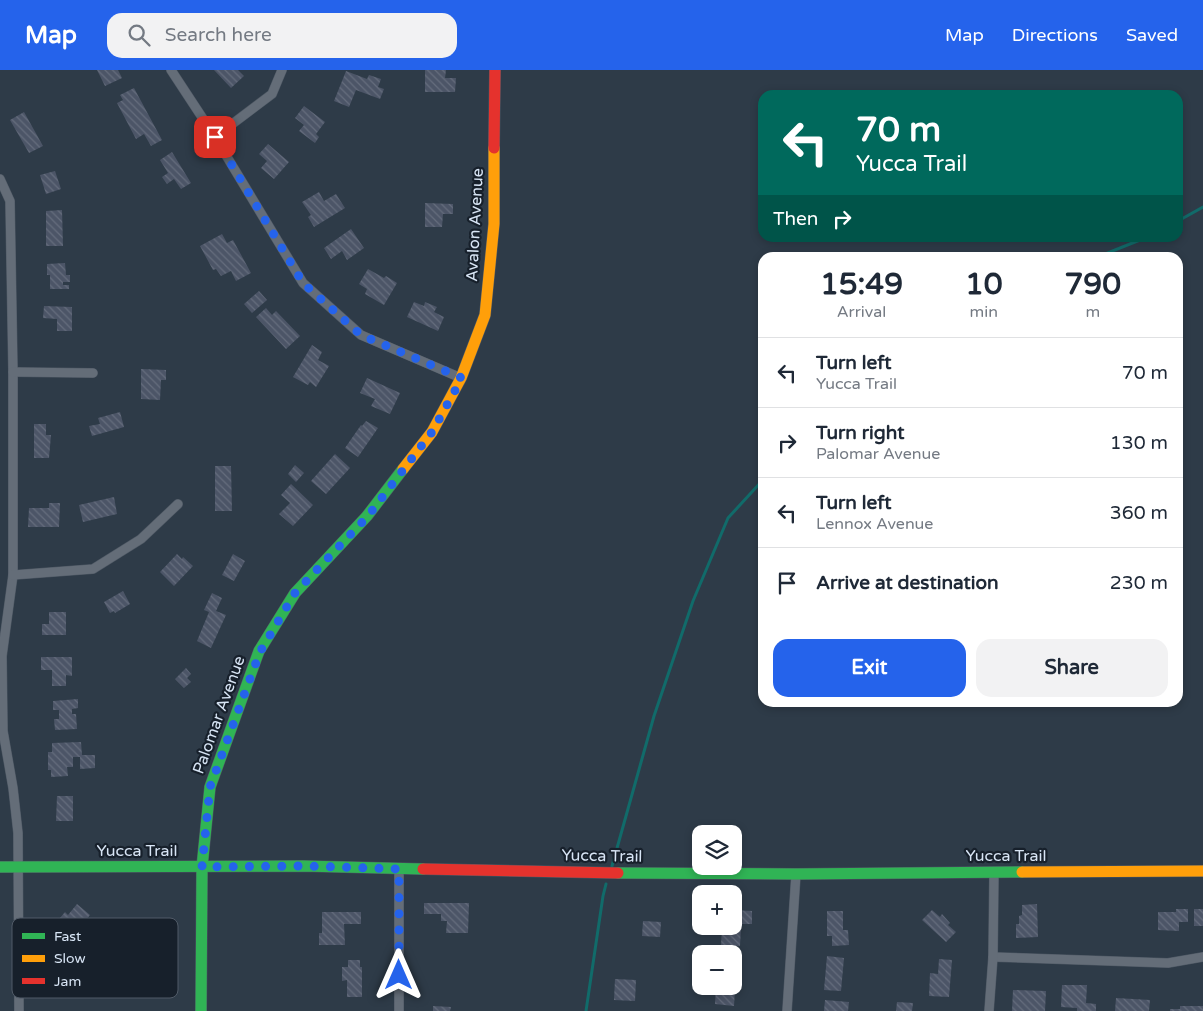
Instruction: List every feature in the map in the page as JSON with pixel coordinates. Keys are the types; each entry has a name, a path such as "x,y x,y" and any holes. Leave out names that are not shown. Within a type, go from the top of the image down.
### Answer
{"main road":[{"name":"Avalon Avenue","path":"462,378 485,315 494,224 495,70"},
{"name":"Palomar Avenue","path":"202,1011 202,867 210,787 260,652 295,593 368,516 432,432 462,378"},
{"name":"Yucca Trail","path":"0,867 303,866 598,873 796,874 1203,871"}],"street":[{"path":"171,70 215,137 303,283 361,335 462,378"},
{"path":"215,137 272,94 282,70"},
{"path":"0,179 10,202 13,372 13,575 1,656 3,731 13,788 18,833 18,918"},
{"path":"13,372 93,373"},
{"path":"13,575 93,568 141,539 178,504"},
{"path":"398,1011 399,869"},
{"path":"988,1011 993,957 994,872"},
{"path":"787,1011 796,874"},
{"path":"993,957 1168,963 1203,957"},
{"path":"19,998 19,1011"}],"building":[{"path":"97,70 118,70 122,78 105,86"},
{"path":"214,70 238,70 244,76 231,88"},
{"path":"425,70 446,70 445,78 456,78 455,92 425,92"},
{"path":"346,71 367,79 369,75 381,79 378,87 384,89 380,99 356,90 349,107 334,101"},
{"path":"134,88 162,140 151,146 144,134 136,139 117,103 123,100 120,95"},
{"path":"304,106 325,122 316,134 319,137 315,143 299,131 304,125 295,118"},
{"path":"24,112 43,146 29,153 10,120"},
{"path":"268,144 289,162 274,179 261,168 267,161 259,154"},
{"path":"172,152 191,183 181,189 174,179 167,184 162,177 168,173 160,160"},
{"path":"55,171 61,189 46,194 40,175"},
{"path":"319,192 324,201 336,194 345,208 314,227 308,217 311,215 302,202"},
{"path":"425,203 453,204 453,214 443,214 442,227 425,227"},
{"path":"62,210 63,246 46,246 46,211"},
{"path":"351,229 364,248 347,260 342,251 331,259 324,248"},
{"path":"222,234 227,243 233,240 251,273 236,281 231,271 221,276 216,269 213,270 200,246"},
{"path":"65,263 66,275 70,275 70,282 63,282 63,285 69,285 69,289 50,289 50,275 47,275 47,264"},
{"path":"368,269 384,278 386,276 397,283 384,305 365,294 367,289 359,284"},
{"path":"259,291 267,300 252,313 244,304"},
{"path":"414,302 424,306 425,302 437,307 434,312 444,317 438,331 407,317"},
{"path":"44,306 72,307 72,331 57,331 57,319 43,318"},
{"path":"266,308 272,315 276,311 300,336 286,349 256,317"},
{"path":"312,345 322,352 318,360 329,366 316,387 310,382 308,385 293,377"},
{"path":"141,369 166,370 166,380 161,380 160,400 141,399"},
{"path":"367,378 400,393 390,414 371,406 375,399 360,393"},
{"path":"120,412 124,427 92,436 89,426 100,424 98,418"},
{"path":"366,421 378,428 358,457 345,448"},
{"path":"34,424 46,424 46,435 51,435 49,458 34,458"},
{"path":"335,454 350,468 326,494 311,481"},
{"path":"295,465 304,473 296,482 288,474"},
{"path":"215,466 231,466 232,511 215,511"},
{"path":"291,484 313,505 293,526 279,514 290,503 281,495"},
{"path":"114,497 117,514 83,522 79,505"},
{"path":"49,503 60,503 59,527 28,527 29,508 49,508"},
{"path":"177,554 193,566 174,586 160,572"},
{"path":"233,554 245,561 234,581 222,575"},
{"path":"123,591 130,604 115,613 114,611 110,613 104,602"},
{"path":"212,593 222,598 216,611 226,615 211,648 197,641 209,612 204,610"},
{"path":"49,612 66,612 66,635 42,635 42,624 49,624"},
{"path":"41,657 72,657 72,676 66,675 66,686 52,686 52,670 41,670"},
{"path":"186,668 191,674 187,678 191,682 184,688 175,679"},
{"path":"78,699 78,708 72,709 72,714 76,714 77,729 55,730 54,719 59,719 59,710 53,710 53,701"},
{"path":"81,742 82,755 95,755 95,768 80,769 80,757 73,757 73,767 67,767 68,776 51,777 51,770 48,770 48,752 52,752 52,743"},
{"path":"57,796 73,796 73,821 56,821"},
{"path":"424,903 469,903 468,933 446,933 447,921 441,921 441,914 424,914"},
{"path":"77,904 90,915 87,918 60,918 65,912 68,915"},
{"path":"1037,904 1038,937 1016,938 1016,924 1019,924 1019,916 1022,915 1022,905"},
{"path":"1176,909 1188,909 1188,922 1179,922 1179,931 1158,930 1158,912 1176,912"},
{"path":"1194,909 1203,909 1203,926 1194,926"},
{"path":"742,910 752,911 752,924 742,924"},
{"path":"932,910 940,917 942,914 950,923 948,925 956,932 946,942 922,920"},
{"path":"827,911 843,911 843,930 848,930 849,945 832,946 832,936 827,936"},
{"path":"322,912 361,912 361,924 344,924 345,945 319,945 319,933 322,933"},
{"path":"643,921 661,922 660,937 642,936"},
{"path":"722,935 741,935 740,945 721,945"},
{"path":"827,956 844,958 841,991 824,990"},
{"path":"939,959 952,960 949,997 929,996 930,973 938,974"},
{"path":"348,960 360,960 360,967 362,967 362,997 347,997 347,980 342,981 342,967 348,967"},
{"path":"615,979 636,980 635,1001 614,1000"},
{"path":"1062,985 1087,985 1086,1003 1096,1004 1096,1011 1077,1011 1077,1008 1061,1007"},
{"path":"1013,990 1046,991 1045,1011 1012,1011"},
{"path":"716,995 735,995 734,1006 715,1004"},
{"path":"1116,998 1150,1000 1149,1011 1115,1011"},
{"path":"825,1000 849,1002 848,1011 824,1011"},
{"path":"897,1002 913,1003 912,1011 896,1011"},
{"path":"433,1006 451,1007 450,1011 433,1011"},
{"path":"1180,1006 1203,1006 1203,1011 1170,1011 1170,1009 1180,1009"}],"waterway":[{"path":"1183,218 1203,207"},
{"path":"1110,252 1135,242"},
{"path":"612,866 654,716 693,601 728,518 758,485"},
{"path":"586,1011 606,884"}],"traffic: fast":[{"path":"201,1011 202,867 210,787 259,651 295,593 367,516 403,469"},
{"path":"0,867 303,866 423,869"},
{"path":"618,873 1022,872"}],"traffic: slow":[{"path":"403,469 432,432 461,378 485,315 494,224 494,148"},
{"path":"1022,872 1203,871"}],"traffic: jam":[{"path":"494,148 495,70"},
{"path":"423,869 618,873"}],"route":[{"path":"215,137 303,283 361,335 462,378 432,432 368,516 295,593 260,652 210,787 202,867 303,866 399,869 399,975"}]}
